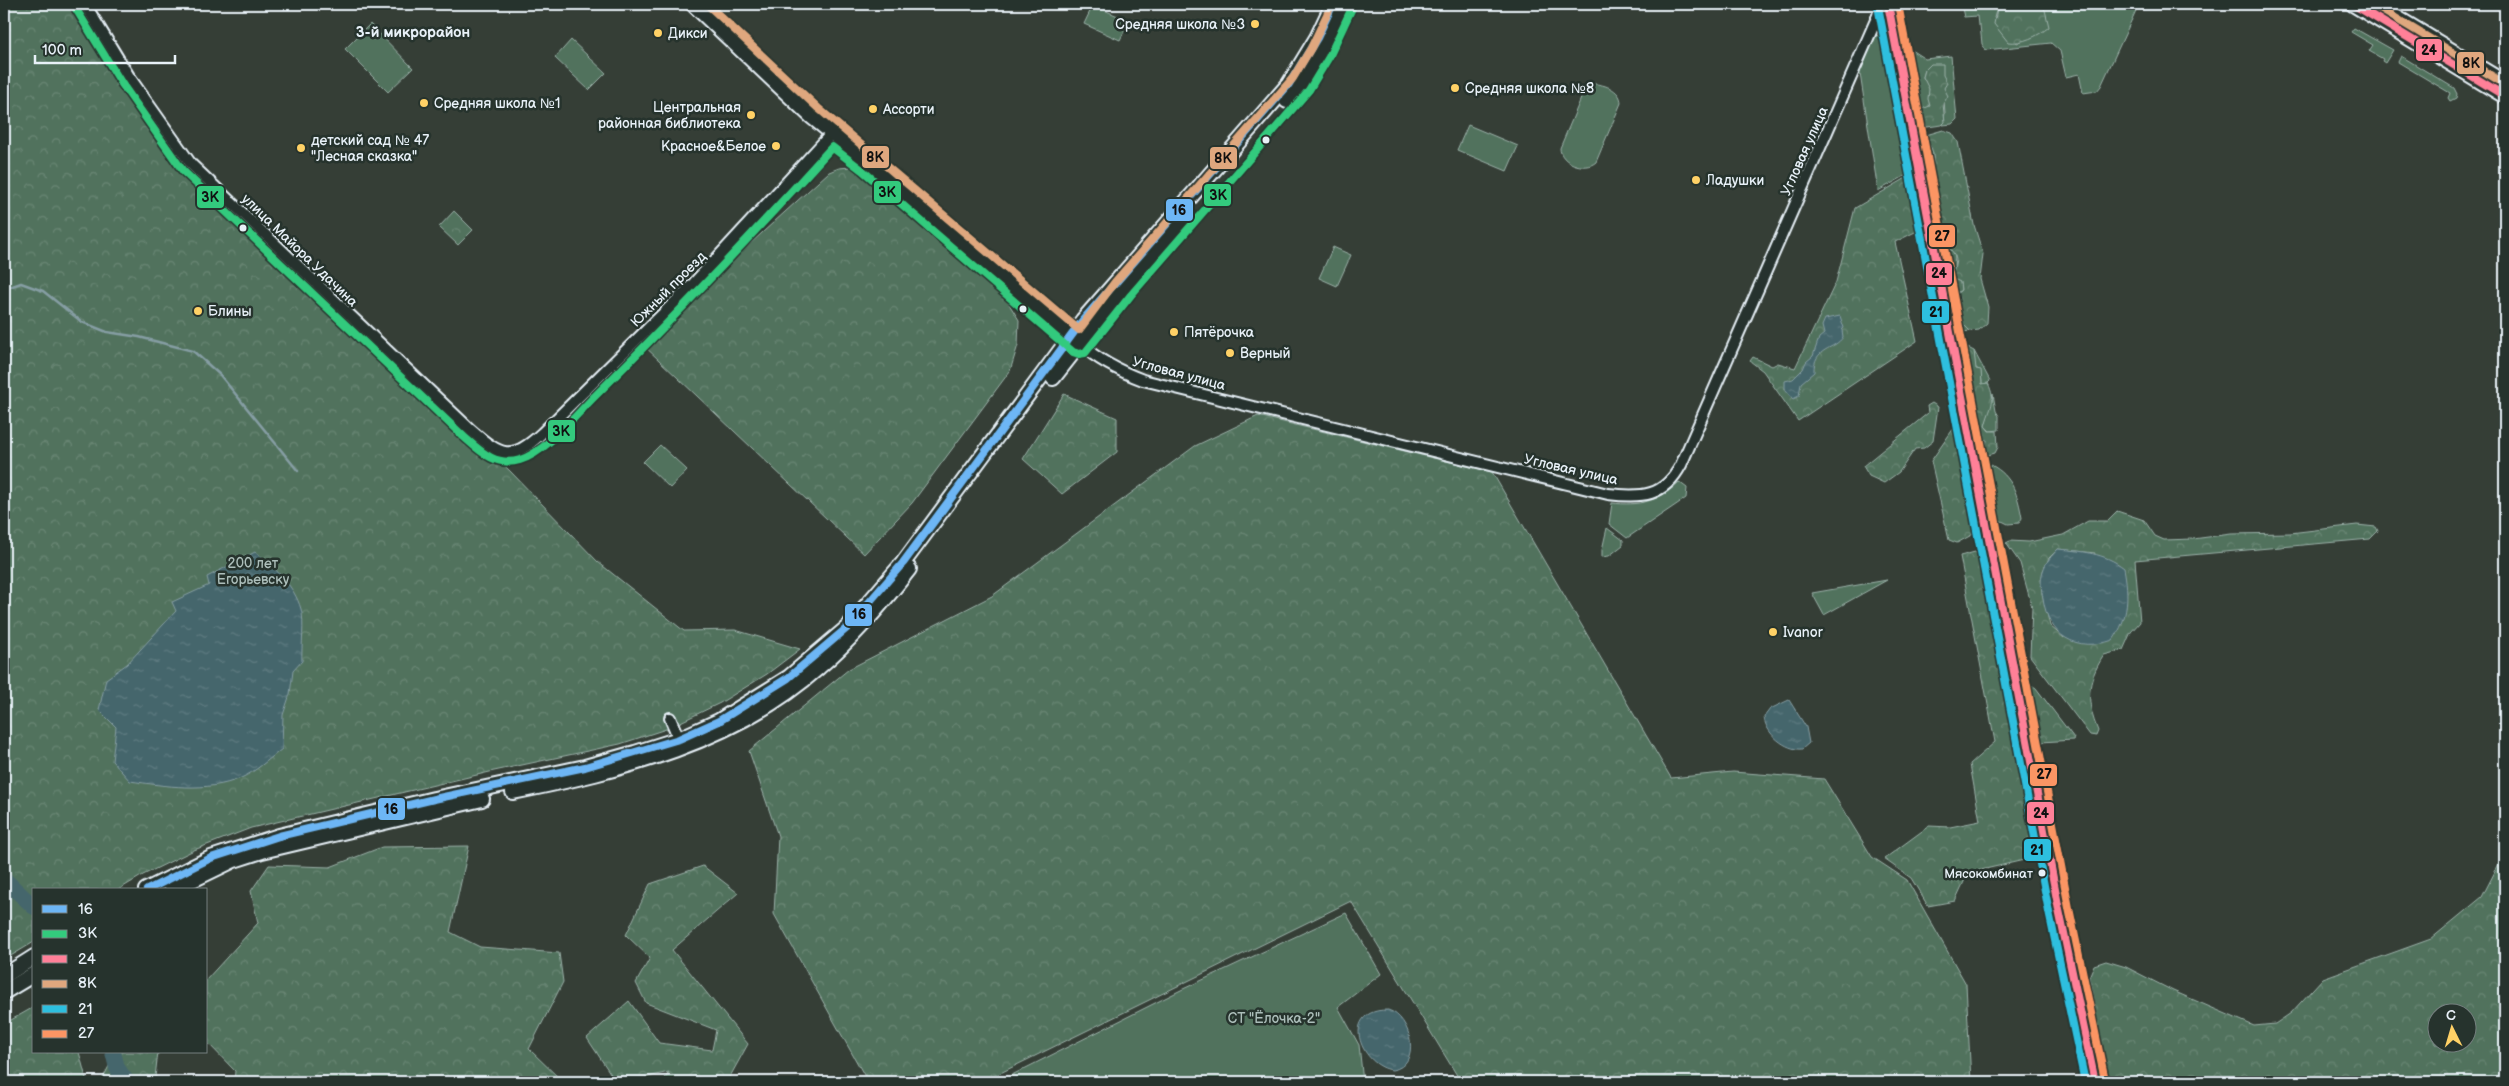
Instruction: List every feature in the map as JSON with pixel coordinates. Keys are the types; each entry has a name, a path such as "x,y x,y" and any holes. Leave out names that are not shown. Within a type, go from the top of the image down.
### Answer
{"main road":[{"path":"693,4 831,134 868,162 1076,340"},
{"path":"150,888 211,858 279,836 434,799 585,767 679,739 719,721 761,697 816,656 846,628 932,526 1076,340 1289,84 1317,38 1333,4"},
{"path":"176,888 234,860 262,851 415,813 630,766 708,738 761,708 819,668 872,613 920,556 1076,340 1123,289 1301,84 1320,54 1343,4"},
{"path":"1888,4 1986,530 2059,910 2095,1082"},
{"path":"2353,4 2505,96"},
{"path":"2374,4 2505,84"},
{"path":"4,976 32,958"},
{"path":"4,992 32,975"}],"street":[{"name":"улица Майора Удачина","path":"85,4 130,78 191,164 477,435 496,451 515,453"},
{"name":"Угловая улица","path":"1076,340 1099,360 1143,380 1608,494 1638,496 1656,492 1672,481 1681,465 1883,4"},
{"name":"Южный проезд","path":"515,453 529,446 659,318 716,260 831,134"},
{"path":"670,718 679,739"}],"green space":[{"name":"200 лет Егорьевску","path":"4,4 82,4 171,147 194,173 510,471 598,562 684,631 735,630 800,649 767,674 720,703 666,729 620,744 494,771 251,828 194,850 121,888 32,888 32,943 4,960"},
{"path":"1961,4 1998,4 1994,18 2017,43 2028,38 2045,10 2039,4 2139,4 2101,86 2097,91 2083,93 2079,74 2066,77 2060,51 2051,43 1986,50 1982,44 1977,16 1964,17"},
{"path":"1998,4 2039,4 2045,10 2049,27 2030,39 2008,42 1994,24"},
{"path":"1093,5 1129,21 1120,40 1084,24"},
{"path":"370,24 413,68 388,92 345,49"},
{"path":"2354,28 2393,50 2385,63 2382,61 2383,59 2369,51 2373,45 2351,32"},
{"path":"1884,34 1910,173 1878,191 1859,67 1874,36"},
{"path":"571,40 606,73 589,90 555,58"},
{"path":"1911,50 1925,59 1951,56 1957,119 1952,124 1943,125 1945,113 1942,71 1925,70 1923,77 1929,87 1930,101 1924,124 1927,127 1920,126 1905,54"},
{"path":"2401,56 2454,88 2457,94 2456,98 2450,101 2448,98 2450,93 2398,62"},
{"path":"1931,64 1943,64 1943,75 1947,83 1944,88 1948,96 1943,104 1945,122 1942,125 1927,127 1923,119 1922,109 1930,106 1928,99 1929,89 1923,77 1925,70"},
{"path":"1590,84 1610,88 1618,94 1621,103 1596,162 1591,165 1580,166 1568,162 1561,153 1560,148 1585,89"},
{"path":"1468,125 1518,146 1507,171 1457,150"},
{"path":"1943,130 1952,133 1958,142 1974,225 1983,254 1980,279 1988,307 1987,323 1979,330 1970,331 1960,321 1956,312 1959,306 1953,297 1961,290 1960,282 1954,279 1953,275 1956,260 1947,243 1939,199 1933,190 1933,154 1926,135"},
{"path":"1926,135 1933,152 1931,178 1939,199 1946,240 1955,255 1954,272 1960,282 1961,290 1958,292 1957,299 1958,318 1970,331 1963,332 1957,324 1953,309 1921,138"},
{"path":"850,167 863,174 1004,296 1019,320 1018,345 1010,371 912,503 864,554 641,343 829,172 839,168"},
{"path":"1908,177 1917,231 1895,242 1917,341 1798,421 1763,371 1750,361 1753,357 1772,366 1778,363 1795,368 1836,282 1855,208"},
{"path":"454,211 473,230 458,245 439,227"},
{"path":"1333,247 1351,255 1337,286 1319,278"},
{"path":"1966,347 1974,351 1976,369 1981,370 1982,384 1988,383 1991,390 1992,404 1985,426 1989,431 1997,431 1998,447 1995,453 1988,455 1985,453 1987,440 1977,441 1961,356 1962,351"},
{"path":"1974,351 1990,381 1987,384 1982,384 1981,372 1975,367"},
{"path":"1064,394 1117,418 1117,452 1062,494 1023,459"},
{"path":"1993,394 1996,411 1999,416 1999,430 1990,431 1985,426"},
{"path":"1932,403 1938,407 1933,441 1924,448 1915,449 1899,472 1884,483 1869,476 1863,466 1928,413 1927,406"},
{"path":"1258,416 1492,472 1671,778 1733,772 1824,779 1872,857 1907,880 1966,984 1971,1082 1461,1082 1351,901 982,1082 868,1082 774,914 778,836 749,751 849,669 992,596 1195,446"},
{"path":"1958,422 1977,532 1957,543 1949,540 1931,461"},
{"path":"660,445 687,470 670,488 643,462"},
{"path":"1991,465 2005,475 2013,487 2019,502 2022,518 2019,523 2008,524 1996,518 1986,473 1987,467"},
{"path":"1679,482 1687,488 1686,498 1627,538 1609,524 1612,503 1631,504 1648,501 1664,494"},
{"path":"2117,511 2144,520 2155,536 2164,540 2193,539 2231,534 2290,533 2357,525 2376,527 2378,531 2370,539 2135,560 2140,622 2131,632 2123,650 2104,655 2094,674 2091,683 2090,701 2098,731 2096,736 2090,735 2030,656 2032,607 2020,563 2006,543 2010,541 2029,542 2063,535 2088,521 2107,521","holes":["2058,549 2095,553 2064,638 2050,626 2042,593 2043,571 2049,558"]},
{"path":"1607,528 1623,540 1623,545 1609,556 1602,557 1602,550"},
{"path":"1975,552 1985,564 2041,843 2037,857 1968,873 1955,901 1928,906 1911,878 1884,859 1929,826 1950,827 1980,821 1970,764 1995,742 1960,556"},
{"path":"1887,580 1824,615 1812,593"},
{"path":"2033,686 2074,738 2073,740 2041,742 2038,739 2028,690"},
{"path":"2505,825 2505,1082 2109,1082 2089,977 2094,965 2106,961 2126,967 2173,991 2254,1026 2275,1024 2291,1013 2323,978 2431,939 2482,897 2504,854"},
{"path":"469,846 450,932 480,947 559,953 563,982 529,1049 563,1082 234,1082 235,1071 208,1043 208,978 258,923 251,891 269,865 330,867 382,847"},
{"path":"703,866 738,893 672,950 748,1044 727,1082 663,1082 669,1072 627,1082 616,1082 587,1038 629,1001 659,1043 712,1050 716,1030 646,1003 636,983 650,958 626,935 650,884"},
{"name":"СТ \"Ёлочка-2\"","path":"1346,913 1381,974 1338,1007 1359,1045 1363,1082 998,1082 1181,990"},
{"path":"32,1008 32,1054 80,1054 87,1082 4,1082 4,1024"},
{"path":"111,1054 158,1054 155,1077 172,1082 101,1082 113,1058"}],"water":[{"path":"1840,316 1844,328 1842,330 1843,337 1821,353 1817,358 1814,372 1801,383 1799,396 1793,399 1785,390 1785,381 1793,379 1813,356 1819,338 1824,334 1822,326 1825,319"},
{"path":"2058,549 2101,556 2124,568 2127,588 2125,615 2113,640 2087,644 2076,642 2066,638 2051,622 2042,595 2041,577 2049,559"},
{"path":"255,552 276,570 288,584 298,600 302,614 302,661 293,671 290,694 283,715 282,749 262,765 241,778 214,786 186,787 130,781 112,761 116,727 99,710 106,679 127,664 176,611 172,602 209,585 207,577"},
{"path":"1789,700 1806,727 1809,743 1802,749 1789,747 1777,740 1765,723 1764,717 1770,709"},
{"path":"1388,1010 1396,1014 1403,1022 1408,1031 1410,1041 1410,1051 1407,1060 1401,1067 1392,1070 1380,1066 1364,1049 1359,1027 1364,1018 1373,1012"}],"waterway":[{"path":"4,289 21,283 43,291 82,322 107,332 139,337 193,351 220,375 298,471"},
{"path":"4,879 32,905"},
{"path":"114,1054 117,1068 127,1082"}],"transit line":[{"name":"8К","path":"707,4 818,108 1079,330 1115,282 1293,78 1311,48 1332,4"},
{"name":"16","path":"151,888 211,858 279,836 434,799 585,767 679,739 719,721 788,678 847,628 903,563 1083,320 1289,84 1317,38 1333,4"},
{"name":"24","path":"1888,4 2059,910 2095,1082"},
{"name":"27","path":"1898,4 2069,908 2105,1080"},
{"name":"24","path":"2353,4 2505,96"},
{"name":"8К","path":"2372,4 2505,84"},
{"name":"21","path":"1878,6 2049,912 2085,1082"},
{"name":"3К","path":"76,9 122,84 183,171 470,443 489,457 511,462 530,456 559,433 715,274 832,147 862,170 1073,352 1085,353 1131,295 1309,90 1329,57 1352,8"}],"place":[{"name":"Средняя школа №3","path":"1255,24"},
{"name":"Дикси","path":"658,33"},
{"name":"Средняя школа №8","path":"1455,88"},
{"name":"Средняя школа №1","path":"424,103"},
{"name":"Ассорти","path":"873,109"},
{"name":"Центральная районная библиотека","path":"751,115"},
{"name":"Красное&Белое","path":"776,146"},
{"name":"детский сад № 47 \"Лесная сказка\"","path":"301,148"},
{"name":"Ладушки","path":"1696,180"},
{"name":"Блины","path":"198,311"},
{"name":"Пятёрочка","path":"1174,332"},
{"name":"Верный","path":"1230,353"},
{"name":"Ivanor","path":"1773,632"},
{"name":"Мясокомбинат","path":"2042,873"}],"district":[{"name":"3-й микрорайон","path":"413,32"}]}
